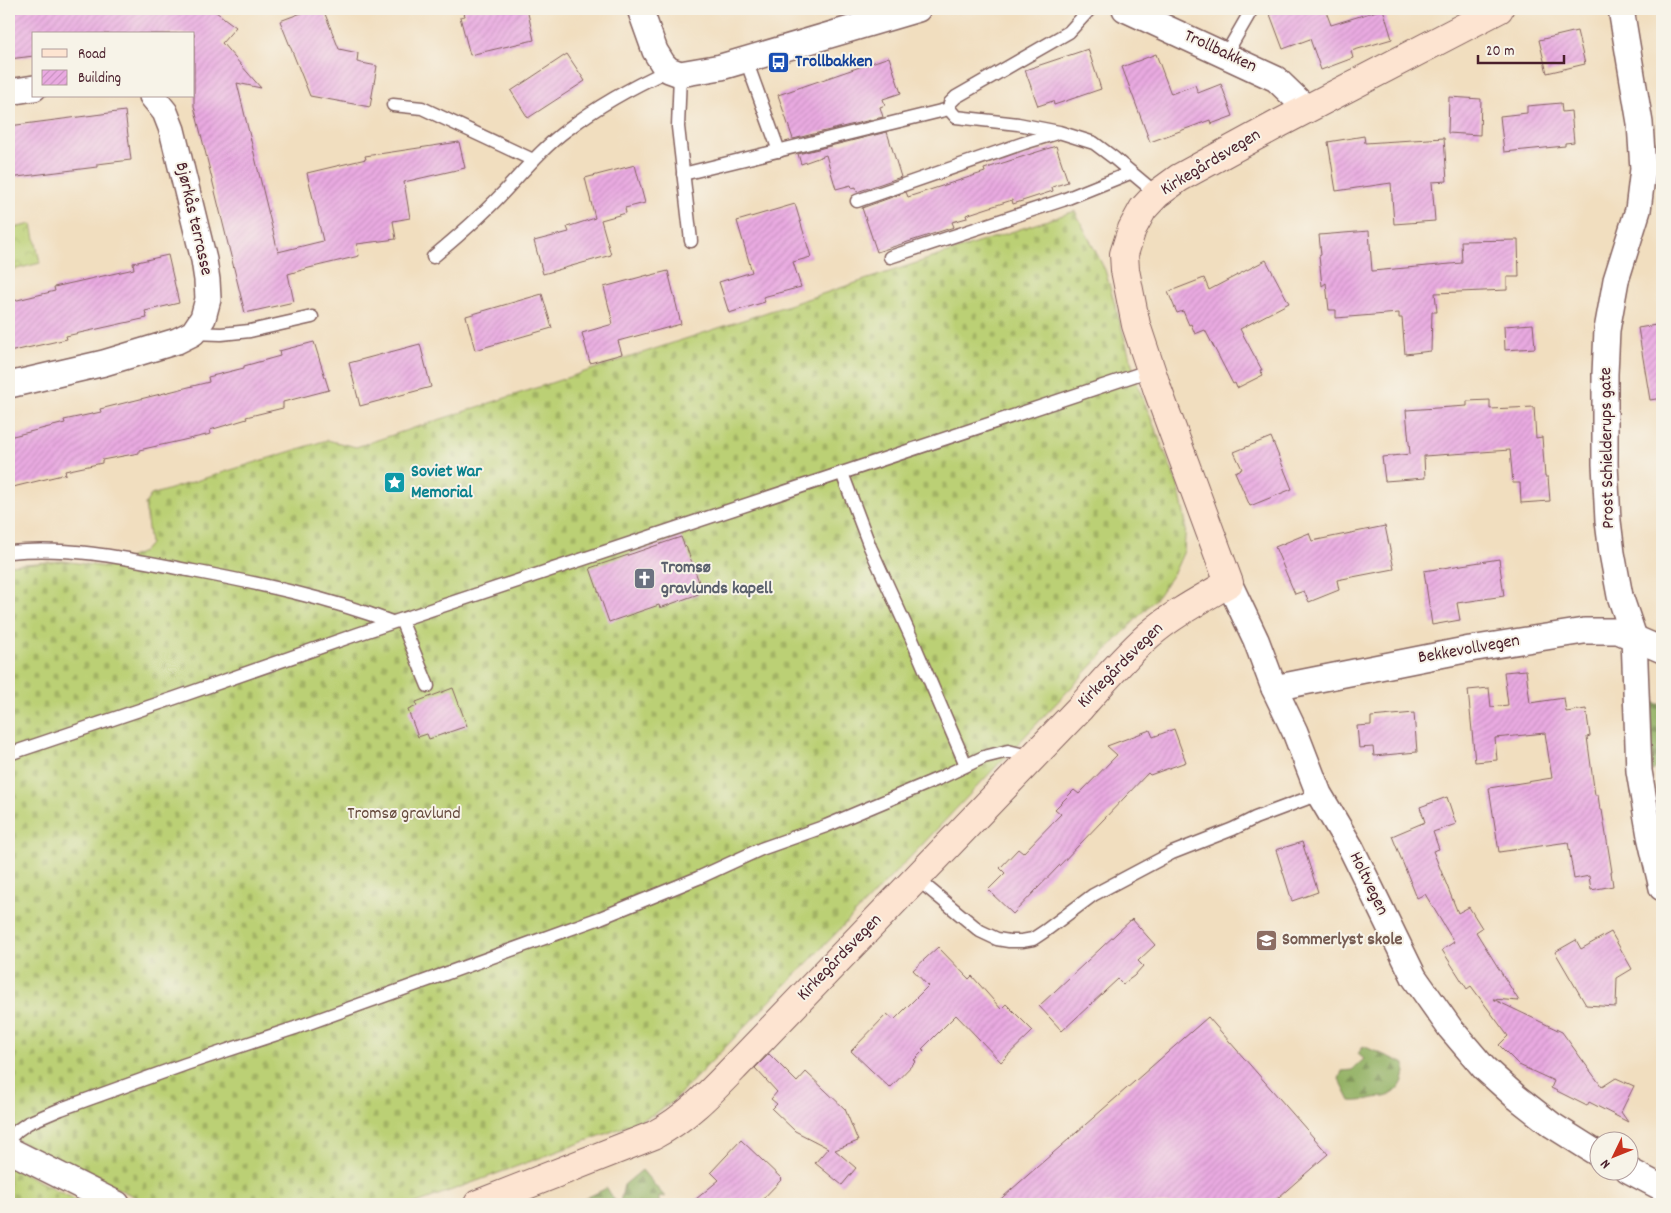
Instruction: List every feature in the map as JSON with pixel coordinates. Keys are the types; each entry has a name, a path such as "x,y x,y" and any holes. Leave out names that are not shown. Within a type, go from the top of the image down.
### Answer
{"street":[{"path":"640,9 655,51 663,64 675,72 721,67 918,9"},
{"name":"Trollbakken","path":"1125,9 1226,54 1276,79 1306,109"},
{"name":"Kirkegårdsvegen","path":"478,1204 654,1136 673,1126 728,1075 1148,636 1172,617 1229,583 1136,326 1128,294 1124,254 1132,229 1144,209 1157,194 1179,178 1306,109 1499,9"},
{"name":"Prost Schielderups gate","path":"1621,9 1642,142 1643,169 1641,192 1634,224 1616,280 1607,330 1605,489 1612,553 1620,596 1634,637 1639,771 1650,836 1662,888"},
{"path":"9,92 32,88"},
{"name":"Bjørkås terrasse","path":"154,98 165,112 172,130 204,260 208,299 203,318 192,333"},
{"path":"9,385 104,363 177,341 192,333"},
{"name":"Holtvegen","path":"1229,583 1256,640 1274,688 1298,738 1319,794 1351,848 1414,977 1450,1028 1484,1068 1515,1096 1552,1125 1588,1148"},
{"name":"Bekkevollvegen","path":"1274,688 1470,649 1584,631 1618,631 1662,650"},
{"path":"9,1150 118,1204"},
{"path":"1638,1175 1662,1188"}],"lane":[{"path":"949,109 950,103 956,97 1069,32 1090,9"},
{"path":"1226,54 1252,9"},
{"path":"746,60 779,151"},
{"path":"433,257 499,197 533,160 566,130 641,83 675,72 678,127 691,241"},
{"path":"393,105 422,108 533,160"},
{"path":"683,174 949,109"},
{"path":"949,109 956,117 1018,124 1060,132 1094,143 1157,194"},
{"path":"857,201 1060,132"},
{"path":"890,257 1062,200 1130,173"},
{"path":"192,333 220,334 250,331 312,317"},
{"path":"9,754 397,621 1151,370"},
{"path":"842,473 870,547 966,765"},
{"path":"9,552 69,550 109,555 327,600 397,621 428,686"},
{"path":"9,1140 28,1123 61,1109 186,1064 295,1028 600,918 698,878 761,849 835,822 940,778 984,757 1008,751 1032,757"},
{"path":"916,878 980,931 997,939 1009,941 1032,939 1093,895 1172,853 1233,829 1254,818 1319,794"}],"green space":[{"name":"Tromsø gravlund","path":"1075,211 1105,270 1139,389 1178,485 1186,524 1184,551 1175,571 1158,596 917,850 672,1102 654,1114 635,1123 414,1204 150,1204 9,1136 9,565 63,561 106,567 143,552 150,544 145,504 151,495 327,440 356,447"},
{"path":"32,224 40,263 9,271 9,229"},
{"path":"1651,702 1662,705 1662,762 1652,772 1643,729"},
{"path":"1363,1046 1405,1064 1404,1078 1398,1089 1388,1096 1350,1101 1339,1079 1342,1071 1352,1070 1364,1059 1358,1054"},
{"path":"9,1166 84,1204 9,1204"},
{"path":"642,1170 665,1197 659,1196 659,1204 587,1204 584,1199 607,1188 616,1203 620,1202 624,1185"}],"building":[{"path":"29,9 138,9 138,12 172,12 174,9 212,9 236,27 222,43 261,88 237,83 278,252 323,241 307,173 366,159 365,156 459,142 465,168 404,182 410,218 393,221 396,239 357,244 359,256 288,274 294,302 245,313 194,106 195,32 32,32 32,56 9,59 9,11"},
{"path":"312,9 323,9 339,49 358,53 357,62 377,66 370,107 310,96 280,21"},
{"path":"463,9 527,9 534,40 470,55 460,17 465,16"},
{"path":"1268,9 1325,9 1331,25 1383,9 1392,39 1351,51 1353,58 1321,70 1310,39 1283,49"},
{"path":"1577,31 1585,64 1547,73 1539,40"},
{"path":"1088,49 1101,89 1054,105 1053,101 1038,106 1025,70"},
{"path":"567,54 585,81 528,118 511,91"},
{"path":"1156,54 1171,94 1195,85 1198,93 1221,84 1233,116 1211,124 1210,120 1150,142 1122,67"},
{"path":"889,57 901,93 883,99 885,105 880,107 883,117 793,139 778,95"},
{"path":"1449,97 1481,99 1480,135 1448,133"},
{"path":"1561,103 1562,112 1571,111 1574,142 1565,143 1565,146 1504,152 1500,116 1527,113 1527,106"},
{"path":"125,111 131,160 97,164 97,167 9,178 9,126"},
{"path":"887,132 901,177 857,192 856,187 852,188 851,185 836,189 826,155 801,164 798,154"},
{"path":"1364,136 1365,143 1444,138 1447,181 1432,182 1435,221 1394,224 1391,183 1336,191 1328,142"},
{"path":"1056,146 1068,182 1052,187 1053,191 1013,204 1012,200 966,215 967,218 952,222 954,227 877,252 862,208 906,192 908,197 985,172 984,169"},
{"path":"635,165 645,203 625,208 626,213 601,220 611,255 543,274 534,241 569,232 567,227 595,218 585,178"},
{"path":"795,204 811,257 793,262 801,287 763,297 765,302 729,313 719,282 752,272 737,221"},
{"path":"1369,231 1372,271 1462,263 1461,241 1518,240 1519,277 1507,277 1507,290 1435,293 1437,312 1432,312 1431,351 1405,354 1402,318 1399,318 1399,313 1336,318 1336,310 1329,310 1326,283 1322,286 1319,235"},
{"path":"168,255 179,303 145,311 147,318 66,336 67,339 9,352 9,302 55,291 54,287 134,269 133,263"},
{"path":"1266,260 1289,303 1240,329 1263,375 1237,388 1235,383 1233,384 1205,330 1195,334 1183,311 1177,313 1168,292 1204,278 1209,290"},
{"path":"668,271 681,324 618,341 622,354 590,363 582,333 613,324 604,287"},
{"path":"542,294 552,328 475,350 466,316"},
{"path":"1533,324 1535,348 1505,350 1504,326"},
{"path":"1662,324 1662,398 1650,400 1638,328"},
{"path":"314,342 329,390 283,402 283,408 246,417 247,419 210,430 211,434 139,450 139,453 102,460 102,463 65,471 66,474 9,488 9,437 65,423 64,420 101,412 100,409 209,382 208,377 244,368 244,366 280,356 279,351"},
{"path":"420,344 431,387 360,406 349,363"},
{"path":"1490,400 1490,409 1534,407 1536,438 1542,437 1545,477 1548,477 1550,501 1521,503 1520,483 1513,483 1510,450 1424,456 1425,478 1385,481 1382,457 1410,454 1406,410 1467,406 1467,401"},
{"path":"1271,437 1292,489 1250,506 1235,472 1242,469 1234,452"},
{"path":"1385,526 1394,569 1337,580 1339,590 1309,602 1304,591 1295,594 1275,547 1309,533 1312,541"},
{"name":"Tromsø gravlunds kapell","path":"681,537 699,582 697,582 701,593 660,608 659,605 609,622 590,568"},
{"path":"1499,559 1504,596 1457,603 1460,620 1432,625 1424,571"},
{"path":"1526,670 1530,703 1564,698 1566,712 1586,709 1590,736 1587,737 1595,795 1598,795 1600,810 1602,810 1613,886 1591,890 1589,876 1574,879 1568,842 1499,852 1489,788 1552,778 1545,733 1495,738 1497,760 1475,762 1468,690 1489,688 1491,707 1508,705 1504,672"},
{"path":"453,688 467,726 429,739 427,734 418,737 408,710 417,706 416,702"},
{"path":"1414,713 1417,752 1374,756 1373,747 1359,748 1357,726 1371,725 1371,717"},
{"path":"1174,729 1186,762 1150,775 1148,773 1013,914 988,890 1005,873 1000,868 1018,849 1023,853 1061,814 1055,809 1074,790 1079,794 1117,755 1107,746 1150,730 1153,737"},
{"path":"1447,797 1456,824 1433,832 1439,849 1433,851 1458,913 1469,907 1482,928 1476,932 1519,1001 1493,999 1562,1032 1602,1087 1616,1078 1634,1086 1621,1112 1628,1122 1589,1102 1587,1106 1551,1088 1554,1081 1519,1065 1499,1045 1508,1036 1471,986 1467,989 1442,950 1454,942 1425,894 1417,898 1392,836 1425,822 1420,807"},
{"path":"1302,842 1318,892 1292,901 1276,850"},
{"path":"1132,919 1155,945 1138,961 1143,966 1123,984 1118,979 1062,1031 1039,1006"},
{"path":"1611,932 1632,969 1617,978 1616,1007 1586,1005 1555,952 1576,940 1581,949"},
{"path":"938,947 969,979 972,976 1001,1009 1006,1004 1033,1031 1001,1062 956,1015 922,1049 924,1050 914,1060 916,1061 890,1088 851,1051 887,1014 894,1020 928,986 913,970"},
{"path":"1208,1017 1328,1154 1271,1204 995,1204"},
{"path":"769,1054 797,1082 806,1072 845,1109 858,1141 835,1150 856,1168 842,1185 815,1163 828,1148 795,1131 772,1109 777,1104 771,1099 777,1092 755,1068"},
{"path":"741,1140 782,1179 758,1204 690,1204 719,1180 711,1172"}],"place":[{"name":"Trollbakken","path":"779,62"},
{"name":"Soviet War Memorial","path":"395,482"},
{"name":"Tromsø gravlunds kapell","path":"645,578"},
{"name":"Sommerlyst skole","path":"1266,940"}]}
